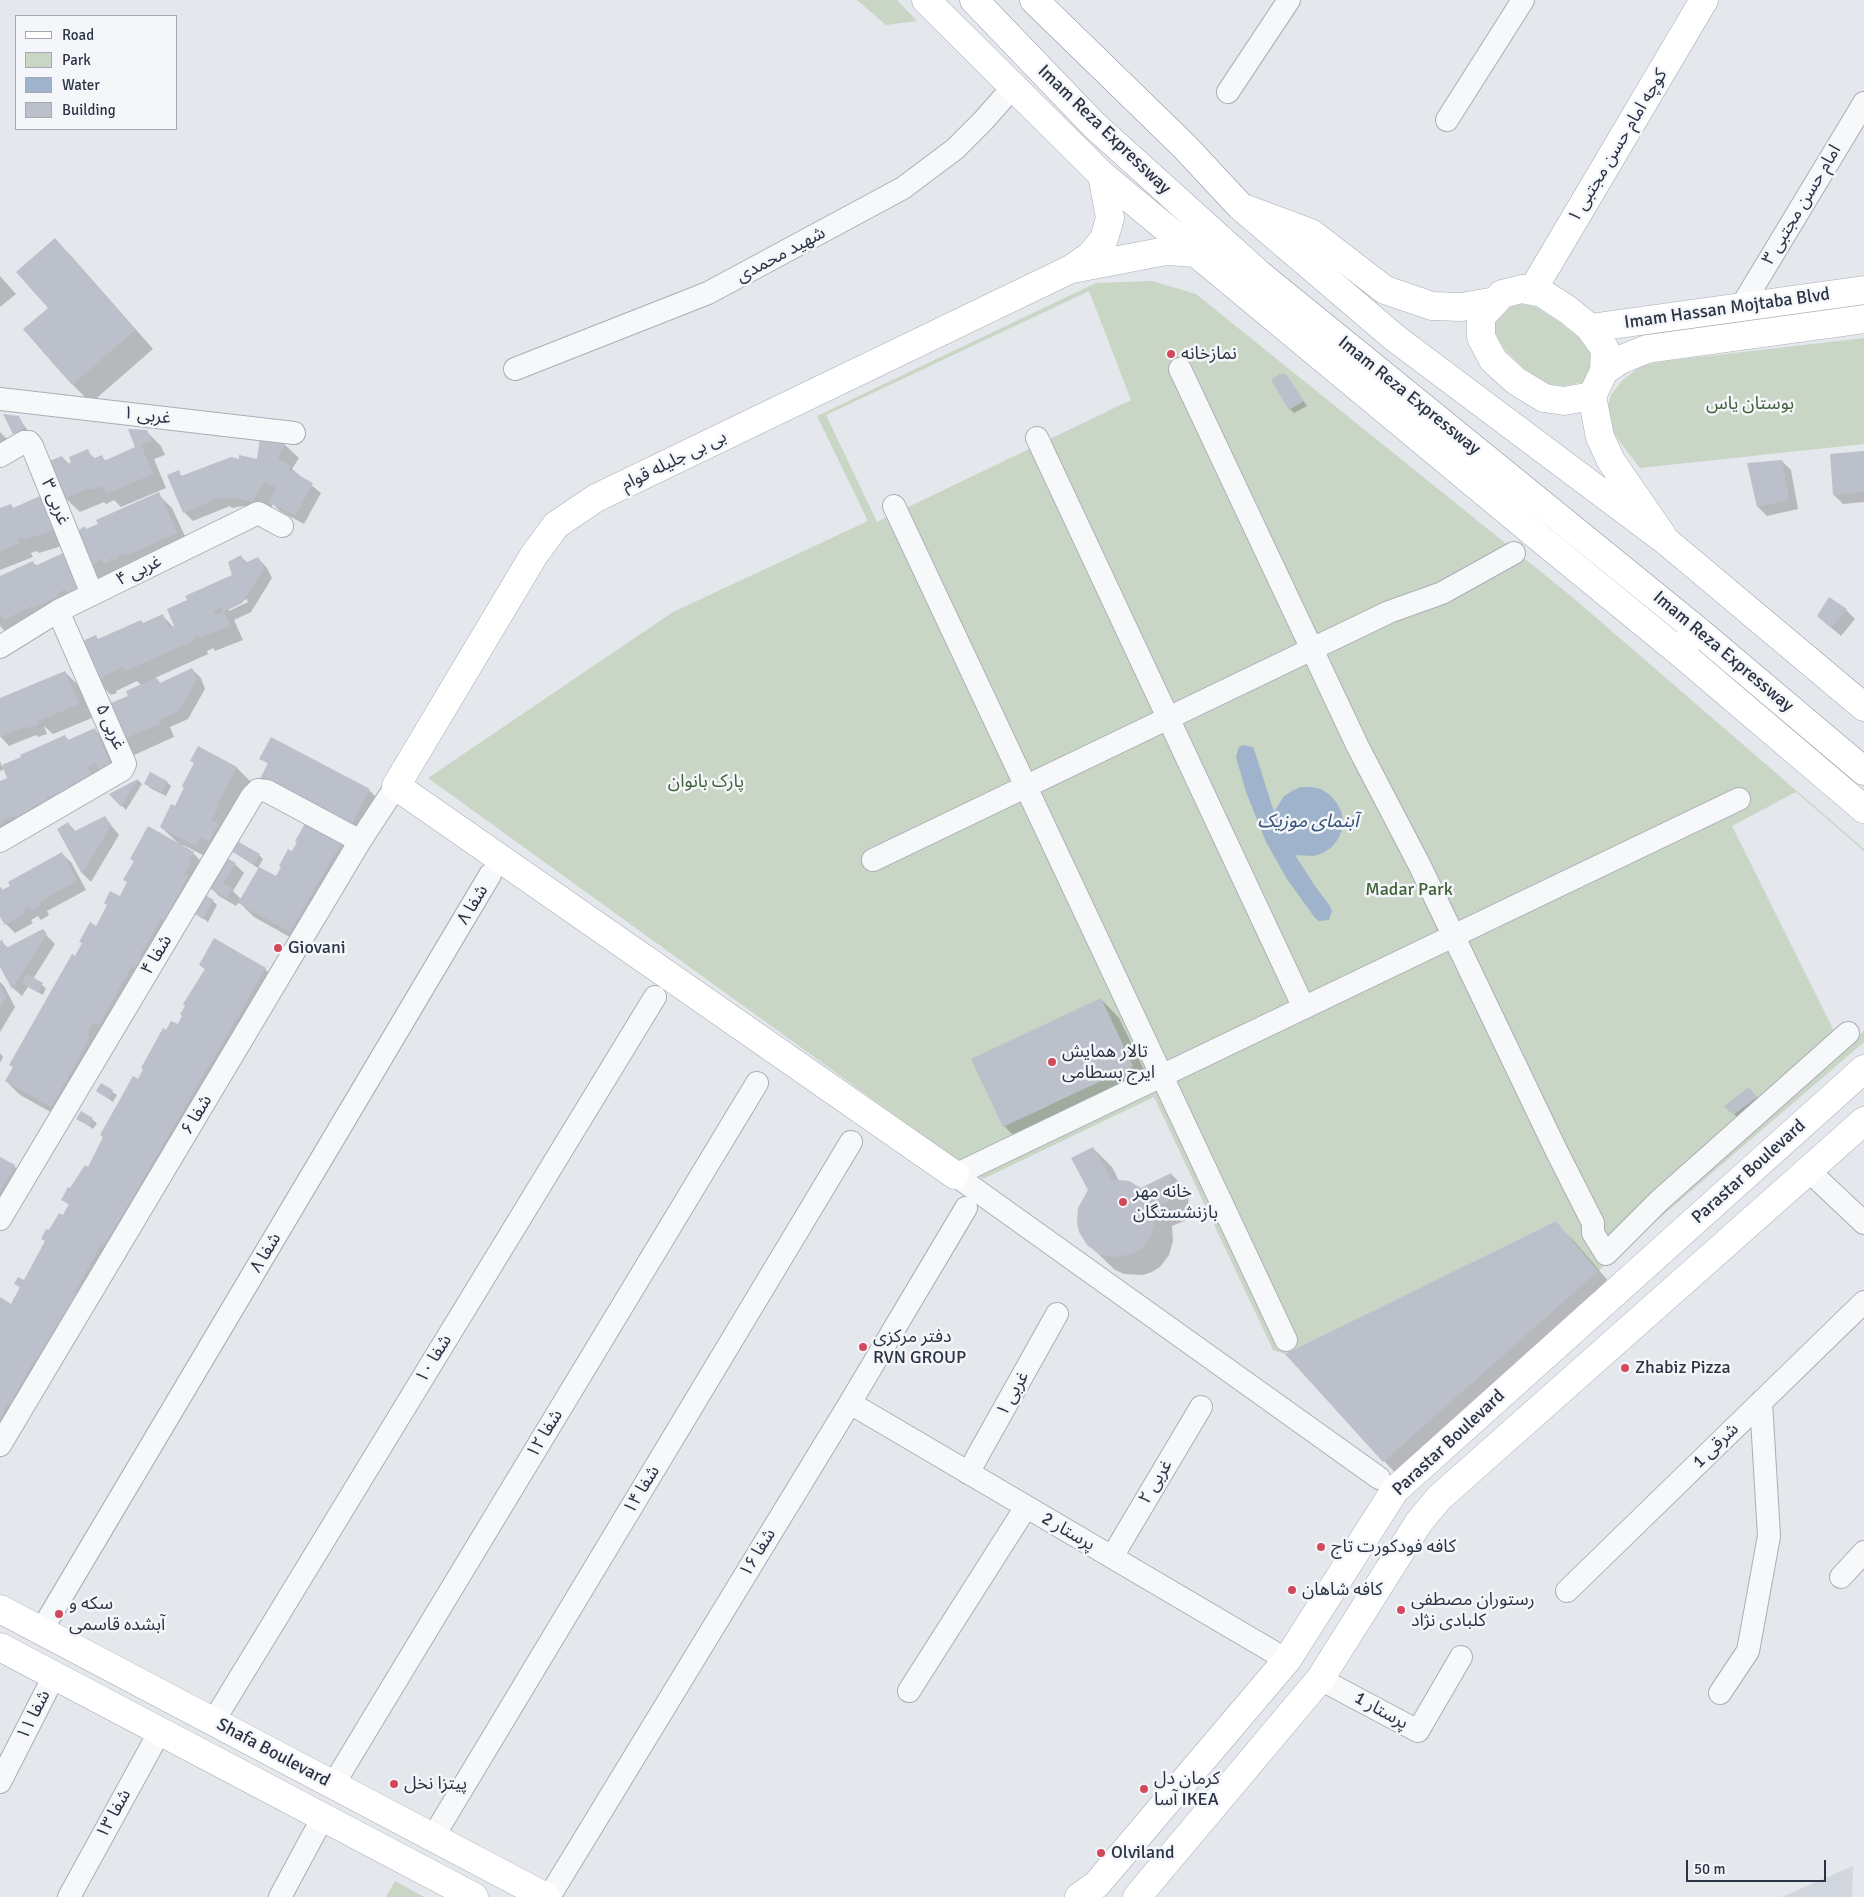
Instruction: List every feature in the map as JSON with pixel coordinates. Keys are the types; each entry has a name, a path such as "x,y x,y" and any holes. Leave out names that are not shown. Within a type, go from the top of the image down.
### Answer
{"main road":[{"path":"926,0 1102,175 1678,651 1864,809"},
{"name":"Imam Reza Expressway","path":"974,0 1094,125 1259,274 1697,630 1864,771"},
{"name":"Imam Reza Expressway","path":"1034,0 1185,147 1240,206 1395,338 1666,541 1864,707"},
{"name":"کوچه امام حسن مجتبی ۱","path":"1532,291 1704,0"},
{"path":"1070,269 1090,256 1104,239 1110,218 1102,175"},
{"path":"1240,206 1312,233 1385,290 1432,306 1461,307 1496,301"},
{"path":"1070,269 1166,251 1198,253 1259,274"},
{"name":"بی بی جلیله قوام","path":"396,786 534,555 556,526 596,498 1070,269"},
{"path":"1592,396 1564,401 1544,398 1516,381 1493,360 1480,337 1480,317 1502,294 1522,289 1542,294 1568,310 1590,328 1605,349 1604,371 1592,396 1600,437 1611,461 1666,541"},
{"name":"Imam Hassan Mojtaba Blvd","path":"1590,328 1864,290"},
{"name":"Imam Hassan Mojtaba Blvd","path":"1604,371 1620,360 1647,349 1864,319"},
{"path":"1641,321 1624,327 1618,332 1613,342 1617,349 1632,354 1647,349"},
{"path":"1678,651 1697,630"},
{"path":"396,786 955,1175"},
{"name":"Parastar Boulevard","path":"1078,1897 1097,1884 1287,1660 1395,1490 1864,1069"},
{"name":"Parastar Boulevard","path":"1137,1897 1320,1679 1419,1522 1439,1498 1864,1121"},
{"name":"Shafa Boulevard","path":"0,1609 547,1897"},
{"name":"Shafa Boulevard","path":"0,1647 474,1897"}],"street":[{"path":"1228,92 1289,0"},
{"path":"1447,120 1523,0"},
{"name":"شهید محمدی","path":"515,369 708,293 903,188 955,149 1014,86"},
{"name":"امام حسن مجتبی ۳","path":"1741,307 1864,103"},
{"path":"1180,369 1358,747 1454,936 1593,1223 1593,1233 1606,1254 1660,1200 1848,1033"},
{"name":"غربی ۱","path":"0,399 294,433"},
{"path":"1037,438 1304,1008"},
{"name":"غربی ۳","path":"0,456 24,442 29,442 32,446 92,594"},
{"path":"894,506 1286,1340"},
{"name":"غربی ۴","path":"0,648 58,611 258,513 282,526"},
{"path":"873,860 1389,612 1442,593 1514,553"},
{"name":"غربی ۵","path":"0,841 122,770 125,764 58,611"},
{"name":"شفا ۶","path":"0,1445 360,841 396,786"},
{"name":"شفا ۴","path":"0,1220 247,805 258,790 267,791 360,841"},
{"path":"1379,1478 955,1175 1738,799"},
{"name":"شفا ۸","path":"41,1631 490,875"},
{"name":"شفا ۱۰","path":"213,1722 655,997"},
{"name":"شفا ۱۲","path":"333,1785 757,1083"},
{"name":"شفا ۱۴","path":"433,1837 851,1142"},
{"path":"1808,1170 1864,1223"},
{"name":"شفا ۱۶","path":"547,1897 850,1403 966,1208"},
{"name":"شرقی 1","path":"1567,1591 1864,1302"},
{"name":"۱ غربی","path":"968,1473 1057,1314"},
{"path":"1720,1693 1748,1651 1769,1536 1761,1402"},
{"name":"پرستار 2","path":"850,1403 1287,1660"},
{"name":"۲ غربی","path":"1112,1557 1201,1407"},
{"path":"909,1691 1026,1507"},
{"path":"1841,1577 1864,1552"},
{"name":"پرستار 1","path":"1320,1679 1418,1731 1461,1657"},
{"name":"شفا ۱۱","path":"0,1782 54,1676"},
{"name":"شفا ۱۳","path":"69,1897 160,1731"},
{"path":"280,1897 323,1817"}],"shaded area":[{"path":"1853,1866 1852,1897 1782,1897"}],"green space":[{"path":"857,0 897,0 917,21 886,25"},
{"name":"Madar Park","path":"1152,281 1196,294 1571,596 1864,849 1864,851 1796,792 1732,826 1843,1049 1864,1031 1864,1042 1598,1271 1556,1221 1285,1354 1273,1350 1154,1097 983,1179 428,778 673,612 868,521 817,416 1096,283","holes":["1089,291 1131,400 877,522 826,415"]},
{"path":"1522,304 1536,307 1580,339 1591,354 1592,369 1583,382 1564,386 1549,384 1525,369 1505,350 1495,333 1495,323 1510,307"},
{"name":"بوستان یاس","path":"1864,338 1864,444 1640,468 1605,419 1611,395 1622,381 1641,366 1665,361"},
{"path":"395,1881 424,1897 386,1897"}],"water":[{"name":"آبنمای موزیک","path":"1243,745 1253,747 1274,812 1284,796 1301,787 1321,789 1330,795 1341,811 1343,820 1342,830 1332,847 1314,856 1295,855 1330,906 1332,911 1329,920 1319,921 1315,918 1287,879 1266,842 1246,792 1236,757 1239,747"}],"building":[{"path":"55,238 135,330 72,385 23,329 48,308 16,272"},
{"path":"1279,374 1286,374 1304,401 1289,410 1271,380"},
{"path":"3,414 19,416 25,428 13,434"},
{"path":"128,429 147,430 152,441 141,445 153,474 106,494 103,486 91,490 90,488 65,498 49,461 62,456 66,465 71,462 69,457 88,449 92,459 102,455 104,461 135,447"},
{"path":"260,438 285,443 278,459 291,466 289,470 313,483 295,516 269,502 277,488 265,482 252,502 233,497 222,499 221,497 183,513 167,475 179,470 181,476 231,457 239,459 239,455 257,459"},
{"path":"1864,451 1864,492 1833,495 1830,454"},
{"path":"1782,460 1789,500 1757,507 1747,463"},
{"path":"159,492 177,533 130,554 118,555 119,557 113,560 112,558 109,559 110,561 104,564 102,559 86,568 71,535 85,526 86,529 98,524 96,520"},
{"path":"40,496 54,530 24,540 23,537 18,539 19,543 0,551 0,508 11,504 13,508"},
{"path":"63,553 80,589 68,595 66,589 58,593 59,596 33,608 32,606 4,620 2,616 0,617 0,576 33,561 35,566"},
{"path":"241,555 245,563 258,557 264,568 242,603 224,612 230,626 200,637 199,635 194,637 195,640 125,671 123,667 96,682 78,643 96,635 98,639 141,620 143,623 163,614 169,628 174,626 167,609 187,600 185,596 232,575 228,562","holes":["222,607 223,611 216,615 214,611"]},
{"path":"1829,597 1847,609 1831,628 1817,616"},
{"path":"192,668 197,679 179,711 160,719 161,723 117,742 101,707 128,696 126,691 144,683 157,678 160,683"},
{"path":"65,671 79,704 38,721 39,724 28,729 27,726 0,737 0,698"},
{"path":"95,728 111,765 99,770 96,763 88,767 92,778 46,798 48,802 39,807 38,804 31,807 33,810 14,818 13,816 2,821 3,823 0,824 0,781 7,778 2,765 65,735 68,740"},
{"path":"271,737 370,789 350,827 260,779 268,763 259,759"},
{"path":"198,746 237,767 217,805 219,806 211,821 218,824 209,842 201,837 196,846 160,827 171,804 175,806 184,788 182,786 194,763 190,761"},
{"path":"150,772 167,781 162,792 144,784"},
{"path":"138,779 121,807 109,794"},
{"path":"105,816 111,825 82,874 57,829 68,822 73,832"},
{"path":"307,820 343,840 290,932 238,903 259,867 276,876 288,849 292,851 297,842 295,841"},
{"path":"148,826 194,852 184,874 188,876 165,920 161,918 139,957 142,959 136,968 132,966 99,1025 94,1022 87,1035 90,1037 51,1107 5,1081 13,1067 9,1065 72,954 75,956 82,943 79,942 90,922 96,926 107,905 104,903 110,891 120,896 127,882 123,880 134,861 130,859"},
{"path":"237,841 260,854 254,864 231,851"},
{"path":"62,852 77,880 39,902 41,906 31,911 29,907 23,910 24,914 5,925 0,917 0,887 2,890 10,886 8,882"},
{"path":"227,858 236,863 223,883 232,888 227,898 208,887"},
{"path":"203,894 214,900 203,919 192,912"},
{"path":"43,929 47,934 12,989 0,967 0,941 2,940 6,948"},
{"path":"214,938 266,968 104,1246 101,1244 75,1292 78,1294 59,1327 56,1326 37,1362 34,1360 10,1404 7,1403 0,1420 0,1297 11,1304 20,1287 14,1284 18,1277 24,1280 45,1241 41,1239 46,1229 49,1230 59,1213 63,1215 69,1204 61,1200 68,1187 70,1188 85,1165 88,1167 103,1137 100,1135 133,1076 138,1079 143,1069 141,1068 163,1028 166,1030 171,1021 178,1024 182,1016 180,1014 185,1006 183,1004 205,969 199,965"},
{"path":"27,974 43,983 38,992 22,983"},
{"path":"0,985 6,997 0,1008"},
{"name":"تالار همایش ایرج بسطامی","path":"1101,998 1133,1066 1003,1127 971,1059"},
{"path":"101,1083 113,1090 109,1099 96,1091"},
{"path":"1749,1087 1757,1097 1733,1115 1724,1106"},
{"path":"81,1111 93,1118 89,1126 76,1119"},
{"name":"خانه مهر بازنشستگان","path":"1093,1147 1111,1179 1129,1181 1141,1188 1171,1173 1169,1202 1154,1207 1155,1222 1151,1236 1142,1248 1133,1254 1114,1257 1099,1254 1087,1245 1079,1232 1077,1223 1078,1208 1088,1190 1071,1158"},
{"path":"0,1157 15,1165 0,1192"},
{"path":"1556,1221 1598,1271 1383,1462 1285,1354"}],"place":[{"name":"نمازخانه","path":"1171,354"},
{"name":"Giovani","path":"278,948"},
{"name":"تالار همایش ایرج بسطامی","path":"1052,1062"},
{"name":"خانه مهر بازنشستگان","path":"1123,1202"},
{"name":"دفتر مرکزی RVN GROUP","path":"863,1347"},
{"name":"Zhabiz Pizza","path":"1625,1368"},
{"name":"کافه فودکورت تاج","path":"1321,1547"},
{"name":"کافه شاهان","path":"1292,1590"},
{"name":"رستوران مصطفی کلبادی نژاد","path":"1401,1610"},
{"name":"سکه و آبشده قاسمی","path":"59,1614"},
{"name":"پیتزا نخل","path":"394,1784"},
{"name":"کرمان دل آسا IKEA","path":"1144,1789"},
{"name":"Olviland","path":"1101,1853"}],"park label":[{"name":"پارک بانوان","path":"706,782"}]}
